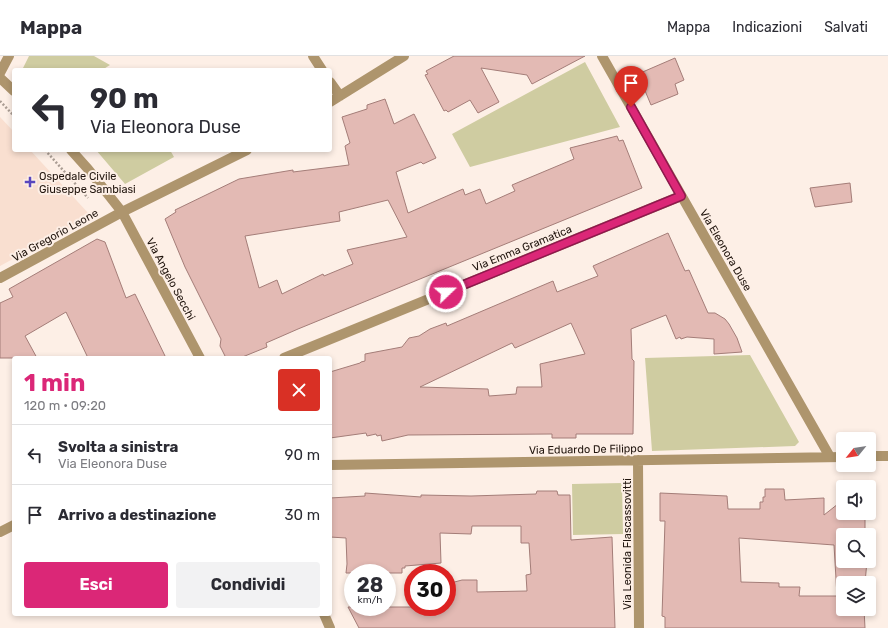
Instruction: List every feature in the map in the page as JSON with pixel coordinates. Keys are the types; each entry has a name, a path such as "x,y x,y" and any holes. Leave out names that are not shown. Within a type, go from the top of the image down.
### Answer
{"street":[{"path":"0,73 9,56"},
{"path":"313,56 321,68"},
{"path":"332,101 404,56"},
{"name":"Via Eleonora Duse","path":"602,56 830,457"},
{"path":"0,78 12,89"},
{"path":"332,85 340,96"},
{"name":"Via Angelo Secchi","path":"72,152 88,169 122,212 199,356"},
{"name":"Via Gregorio Leone","path":"0,278 122,212 243,152"},
{"name":"Via Emma Gramatica","path":"289,356 681,196"},
{"path":"876,456 888,456"},
{"name":"Via Eduardo De Filippo","path":"332,465 836,457"},
{"name":"Via Leonida Flascassovitti","path":"638,460 639,628"},
{"path":"0,532 12,526"},
{"path":"325,616 330,628"}],"path":[{"path":"0,101 12,114"},
{"path":"47,152 88,198"}],"shaded area":[{"path":"29,56 94,56 110,65 105,68 23,68"},
{"path":"585,62 620,127 470,167 452,134"},
{"name":"Ospedale Civile Giuseppe Sambiasi","path":"0,117 12,130 12,152 32,152 89,214 88,218 0,266"},
{"path":"98,152 171,152 174,157 125,184"},
{"path":"750,355 799,442 795,446 652,451 645,358"},
{"path":"622,483 623,534 573,535 572,484"}],"building":[{"path":"454,56 585,56 532,84 527,75 481,68 499,102 478,113 470,100 448,112 446,110 444,111 425,75 428,74 426,71"},
{"path":"675,58 684,80 675,84 678,94 651,105 638,74"},
{"path":"385,99 394,124 414,114 436,158 423,164 421,162 396,172 408,213 463,189 465,195 480,189 486,204 515,191 512,185 574,159 570,148 617,136 619,141 623,140 642,188 298,329 266,343 267,347 245,356 225,356 220,346 221,339 185,267 165,219 176,212 175,210 239,179 293,170 293,172 349,165 345,146 350,143 342,117 367,109 367,105","holes":["388,200 407,237 347,250 353,264 324,276 323,274 282,294 277,280 259,288 245,236 340,221 339,212"]},
{"path":"850,183 852,202 815,207 810,188"},
{"path":"668,233 685,271 689,270 708,313 715,313 725,319 737,338 742,352 714,354 714,339 687,337 681,339 680,337 676,339 666,315 631,329 632,359 634,361 633,434 576,434 576,438 552,438 552,434 408,435 382,441 381,435 377,436 376,434 367,436 366,433 332,438 332,371 365,361 365,354 402,347 409,338 419,336 430,329 446,323 447,326 553,281 557,292 598,276 593,266","holes":["571,323 585,354 540,364 542,387 517,387 516,394 489,396 488,389 420,387 512,343 515,348"]},
{"path":"97,239 105,242 126,298 135,294 165,356 87,356 66,312 25,336 36,356 12,356 12,358 0,358 0,303 13,297 9,289"},
{"path":"765,489 784,489 785,500 824,498 824,515 836,506 836,520 865,520 865,528 836,528 836,568 866,568 866,576 836,576 836,579 834,545 739,538 741,582 779,583 779,587 800,587 799,596 836,596 836,616 864,616 865,628 665,628 665,617 662,616 665,521 660,521 660,493 727,496 728,509 760,509 760,502 763,502 763,497 765,497"},
{"path":"537,491 557,491 558,495 570,495 571,540 612,537 615,628 359,628 353,616 396,616 396,607 404,607 404,616 456,616 456,582 462,580 477,580 477,592 527,591 526,575 531,574 529,543 521,543 521,526 472,526 471,534 440,533 441,563 404,564 402,573 396,573 396,564 347,564 346,538 332,537 332,498 365,496 365,493 421,497 421,495 471,496 536,494"}],"place":[{"name":"Ospedale Civile Giuseppe Sambiasi","path":"30,182"}],"route":[{"path":"446,292 681,196 631,107"}]}
